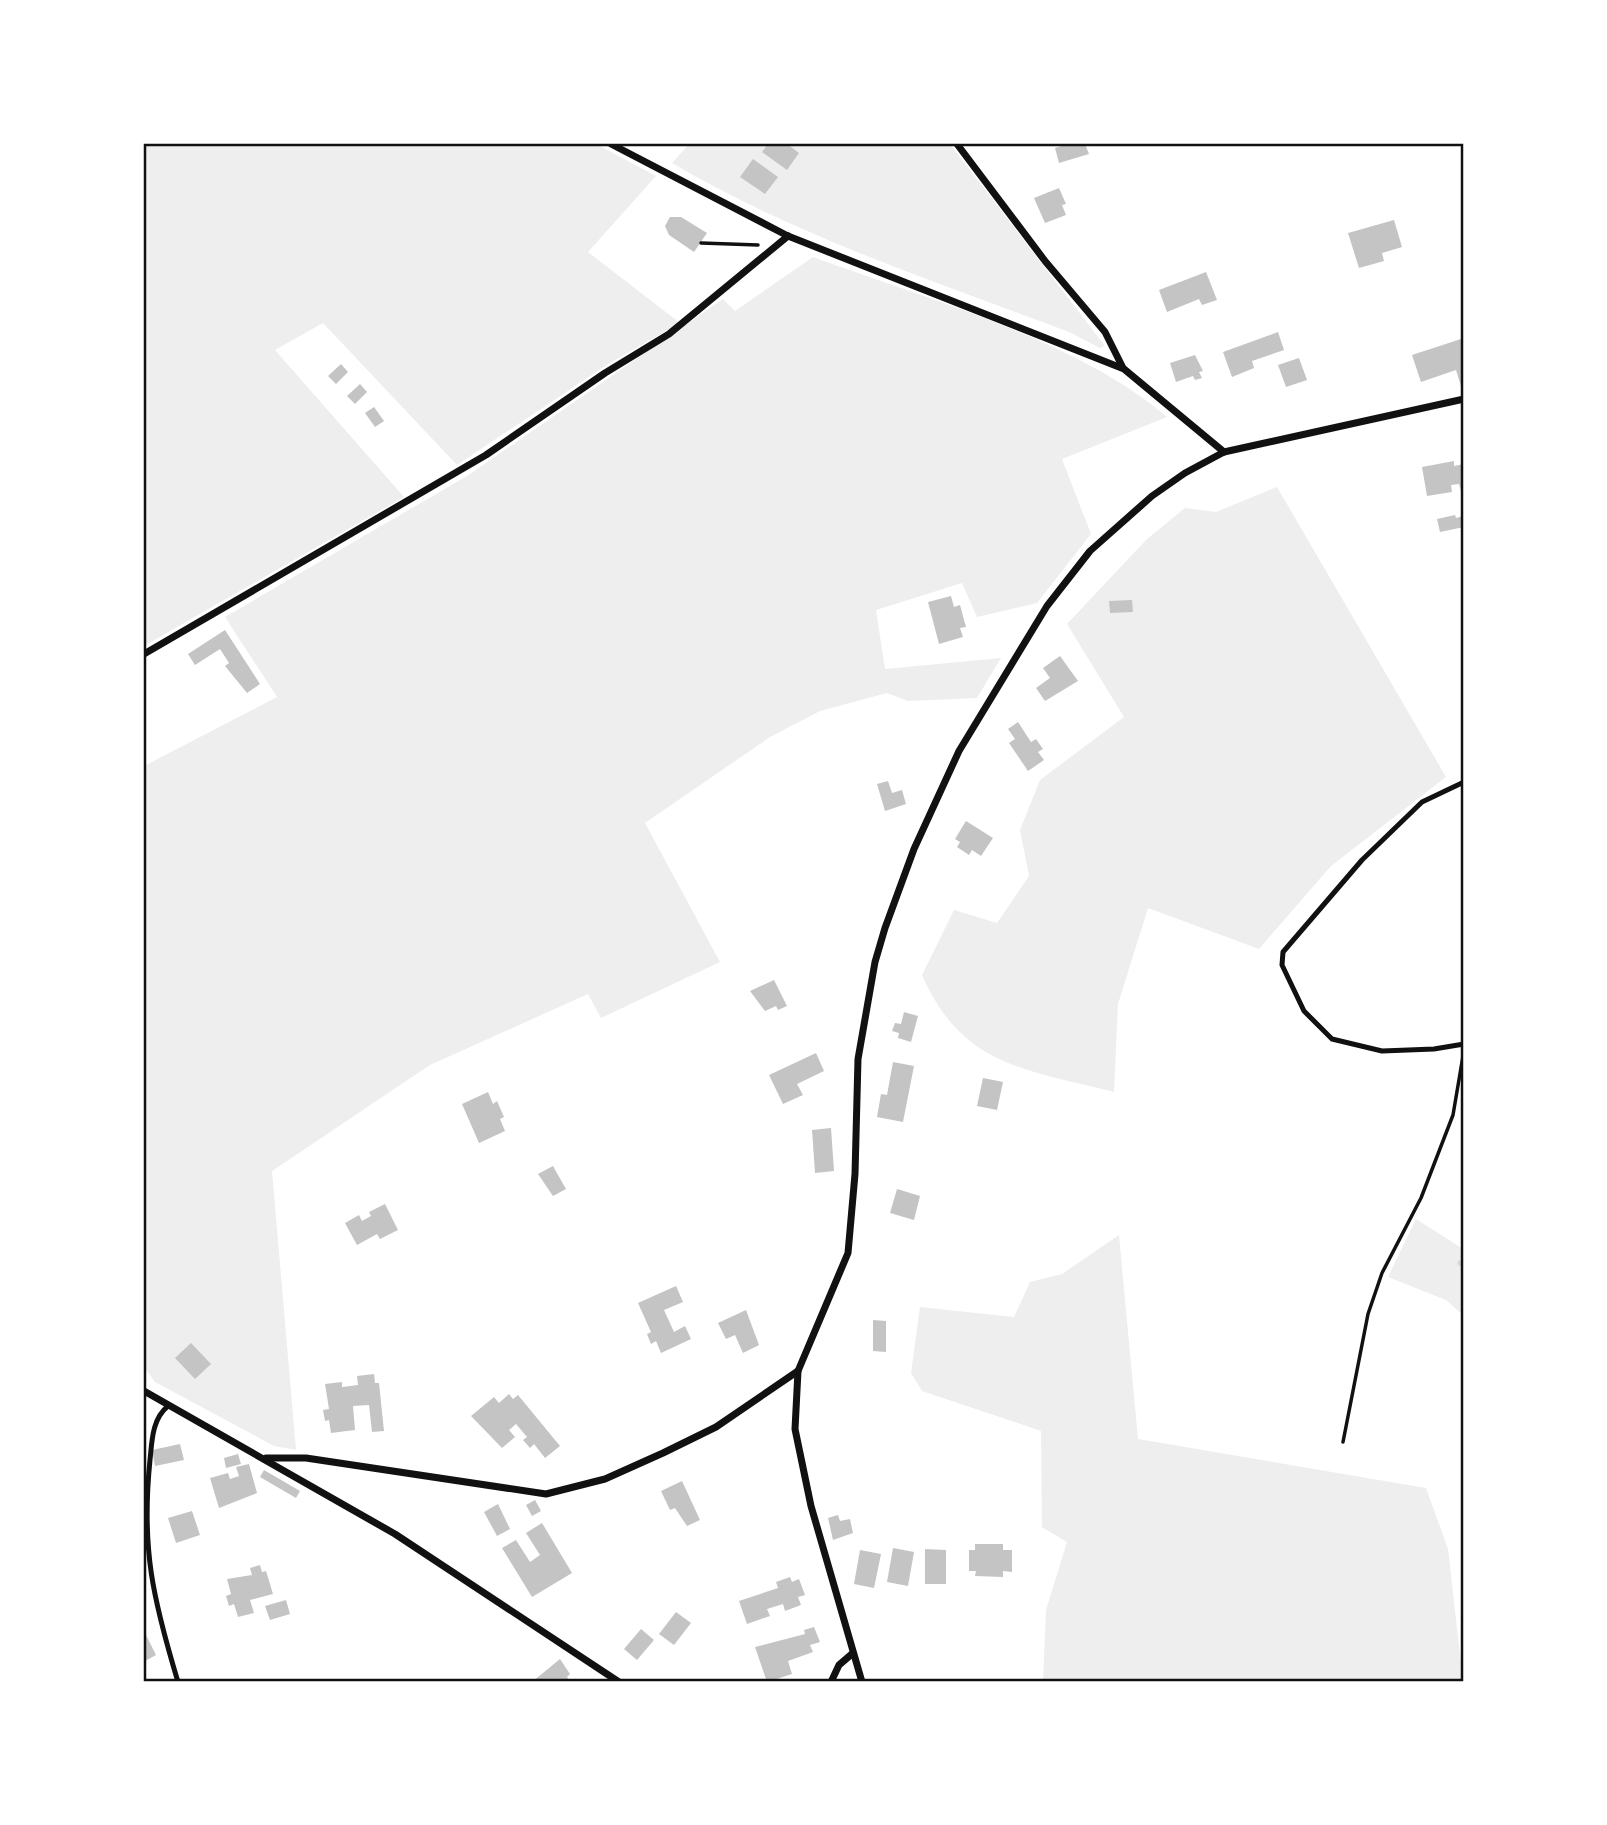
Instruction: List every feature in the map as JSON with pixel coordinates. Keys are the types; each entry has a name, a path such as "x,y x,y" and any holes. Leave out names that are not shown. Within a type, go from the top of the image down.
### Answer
{"street":[{"path":"611,144 788,236 1124,369 1224,452"},
{"path":"957,144 1045,261 1105,332 1124,369"},
{"path":"144,654 486,456 605,373 668,334 788,236"},
{"path":"862,1682 811,1506 795,1429 798,1371 848,1252 855,1174 858,1059 875,962 914,849 958,751 1024,640 1067,578 1090,551 1152,496 1185,473 1224,452 1463,400"},
{"path":"266,1458 306,1458 546,1494 605,1479 663,1453 716,1427 798,1371"},
{"path":"144,1391 266,1458 395,1534 619,1682"},
{"path":"831,1682 839,1665 853,1653"}],"lane":[{"path":"1464,782 1422,802 1362,860 1283,952 1282,965 1304,1011 1332,1039 1382,1051 1464,1045"},
{"path":"167,1406 153,1431 145,1506 147,1554 158,1614 178,1682"}],"path":[{"path":"701,243 756,245 774,250"},
{"path":"1343,1441 1368,1314 1382,1273 1421,1198 1453,1115 1463,1065 1464,1045"}],"shaded area":[{"path":"144,144 596,144 656,176 588,252 680,323 608,364 457,465 323,323 275,350 404,497 144,646"},
{"path":"689,144 950,144 1105,346 1100,348 1069,332 866,256 767,213 672,163"},
{"path":"813,257 950,305 1045,343 1090,365 1131,390 1167,417 1062,459 1091,534 1037,603 977,617 962,583 876,610 885,669 1001,658 977,698 908,701 887,693 820,711 770,737 645,823 720,962 601,1018 588,994 430,1065 272,1171 296,1450 274,1446 155,1382 144,1367 144,766 277,697 225,617 467,476 723,299 735,311"},
{"path":"1277,487 1446,777 1331,866 1259,949 1148,908 1118,1004 1114,1092 1026,1070 1001,1060 978,1047 957,1029 938,1006 922,975 954,910 997,923 1029,876 1020,830 1040,780 1124,717 1067,624 1147,539 1185,508 1216,512"},
{"path":"1416,1219 1463,1249 1463,1315 1446,1300 1388,1277"},
{"path":"1119,1235 1138,1439 1426,1488 1448,1549 1463,1681 1043,1681 1046,1610 1067,1542 1042,1527 1041,1431 922,1391 911,1373 920,1307 1014,1317 1030,1282 1062,1274"}],"building":[{"path":"768,144 787,144 799,153 787,170 762,152"},
{"path":"1068,144 1085,144 1089,154 1059,163 1055,148"},
{"path":"753,159 778,177 765,194 740,177"},
{"path":"1059,188 1066,204 1062,205 1066,215 1045,223 1034,198"},
{"path":"670,217 681,217 707,233 694,252 669,235 665,226"},
{"path":"1394,220 1402,247 1382,253 1384,261 1359,268 1348,233"},
{"path":"1206,272 1217,300 1202,305 1199,299 1167,312 1159,290"},
{"path":"1278,332 1284,350 1252,361 1254,368 1232,377 1223,352"},
{"path":"1464,338 1464,385 1461,386 1456,370 1421,382 1412,355"},
{"path":"1195,355 1203,371 1199,372 1202,378 1195,380 1193,376 1176,382 1170,363"},
{"path":"1299,358 1307,380 1286,387 1278,365"},
{"path":"341,364 348,372 336,384 328,376"},
{"path":"360,384 367,392 355,404 347,396"},
{"path":"374,407 384,421 375,427 365,413"},
{"path":"1454,461 1454,466 1464,464 1464,501 1459,484 1451,485 1452,492 1427,496 1422,467"},
{"path":"1455,515 1456,518 1464,516 1464,527 1440,532 1437,519"},
{"path":"951,596 954,607 960,605 966,627 960,628 963,637 939,644 928,602"},
{"path":"1132,600 1133,612 1110,613 1109,601"},
{"path":"225,630 260,684 247,693 225,666 229,663 220,649 195,665 188,654"},
{"path":"1060,656 1078,681 1045,701 1036,688 1050,678 1043,668"},
{"path":"1018,722 1031,742 1036,739 1043,749 1038,752 1044,760 1028,771 1009,743 1015,739 1008,729"},
{"path":"888,781 892,793 902,790 906,804 885,811 877,784"},
{"path":"966,821 993,838 981,856 972,850 969,855 957,847 960,842 955,839"},
{"path":"774,980 787,1006 778,1010 776,1006 765,1011 750,991"},
{"path":"904,1012 918,1016 911,1042 898,1038 899,1033 892,1031 895,1023 901,1024"},
{"path":"816,1053 824,1071 797,1084 803,1095 783,1104 769,1075"},
{"path":"893,1062 914,1066 903,1122 877,1117 881,1094 887,1095"},
{"path":"983,1078 1003,1082 997,1110 977,1106"},
{"path":"488,1092 493,1104 497,1101 504,1117 500,1119 505,1131 479,1143 462,1104"},
{"path":"831,1128 834,1171 815,1173 812,1130"},
{"path":"553,1166 566,1189 553,1196 538,1174"},
{"path":"897,1189 920,1196 914,1220 890,1213"},
{"path":"385,1204 398,1230 380,1239 377,1234 357,1245 345,1223 359,1215 362,1221 371,1216 369,1212"},
{"path":"676,1286 683,1302 664,1310 674,1332 685,1326 691,1339 661,1353 656,1341 651,1344 647,1334 651,1332 638,1303"},
{"path":"746,1310 759,1345 743,1353 735,1335 726,1339 718,1323"},
{"path":"873,1320 886,1321 886,1352 873,1351"},
{"path":"191,1343 211,1364 195,1379 175,1358"},
{"path":"374,1374 375,1383 379,1383 384,1431 372,1432 369,1405 353,1406 355,1430 331,1433 329,1420 325,1421 323,1410 329,1409 325,1384 342,1382 342,1387 358,1385 357,1376"},
{"path":"509,1394 513,1399 518,1395 560,1446 545,1458 534,1444 530,1448 523,1440 527,1437 516,1424 509,1430 515,1437 502,1448 471,1416 494,1397 499,1403"},
{"path":"180,1444 184,1460 155,1466 152,1450"},
{"path":"238,1454 241,1464 226,1468 224,1458"},
{"path":"249,1464 257,1493 219,1508 210,1478 228,1473 230,1479 239,1476 236,1467"},
{"path":"264,1470 300,1491 296,1498 260,1477"},
{"path":"682,1481 700,1520 687,1526 675,1508 670,1510 661,1491"},
{"path":"535,1500 541,1511 532,1516 526,1505"},
{"path":"498,1504 510,1529 497,1536 484,1512"},
{"path":"192,1511 200,1535 176,1543 168,1518"},
{"path":"838,1515 840,1521 850,1519 853,1533 833,1540 828,1518"},
{"path":"542,1523 572,1573 532,1597 502,1548 516,1540 530,1562 540,1555 526,1533"},
{"path":"975,1544 1003,1544 1003,1550 1012,1550 1012,1572 1003,1571 1003,1577 975,1576 976,1571 969,1571 969,1550 975,1550"},
{"path":"893,1548 914,1552 908,1586 887,1582"},
{"path":"925,1549 946,1550 946,1584 925,1584"},
{"path":"860,1550 881,1554 874,1588 854,1584"},
{"path":"260,1565 262,1572 266,1571 273,1594 250,1600 254,1613 238,1617 234,1604 229,1606 226,1596 231,1594 227,1579 252,1575 250,1568"},
{"path":"790,1577 792,1582 799,1579 805,1595 798,1597 801,1605 785,1611 783,1604 767,1609 770,1616 747,1624 739,1601 778,1588 776,1582"},
{"path":"286,1600 290,1614 270,1620 265,1606"},
{"path":"676,1612 691,1623 674,1645 659,1634"},
{"path":"814,1627 820,1642 810,1645 813,1652 788,1661 792,1674 767,1682 755,1647 805,1634 804,1630"},
{"path":"641,1629 654,1640 637,1660 624,1649"},
{"path":"146,1635 156,1655 145,1661 144,1636"},
{"path":"560,1659 570,1674 567,1677 570,1682 532,1682"}],"waterway":[{"path":"1460,1263 1464,1265"}]}
